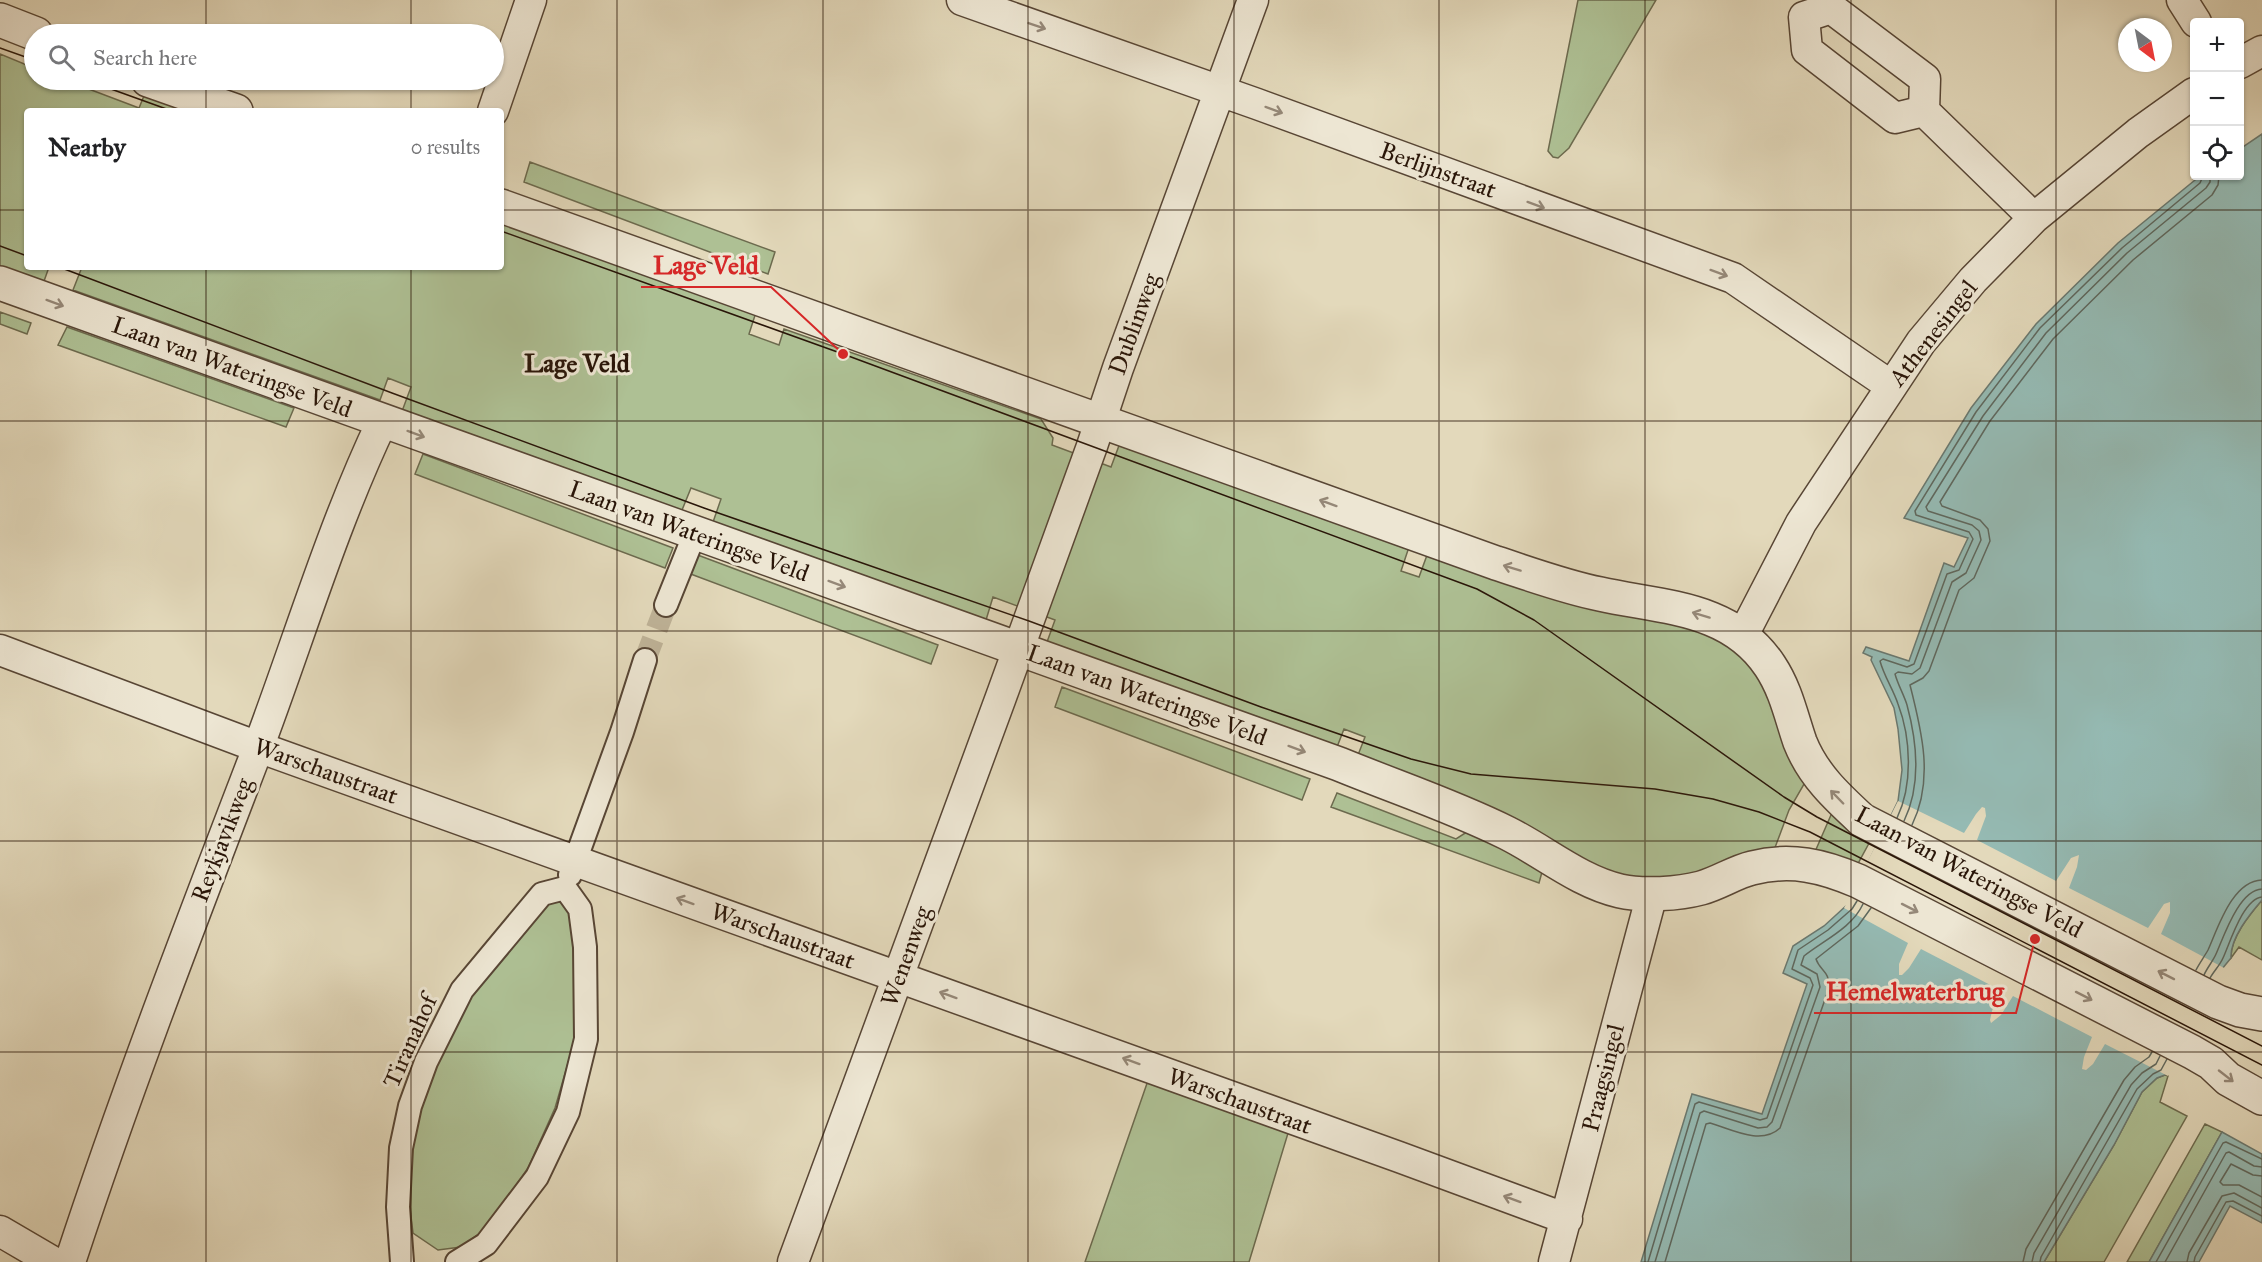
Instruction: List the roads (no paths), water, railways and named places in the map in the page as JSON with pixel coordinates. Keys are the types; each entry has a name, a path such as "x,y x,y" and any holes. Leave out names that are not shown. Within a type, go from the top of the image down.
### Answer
{"street":[{"path":"504,79 531,0"},
{"name":"Berlijnstraat","path":"962,0 1732,278 1891,386"},
{"name":"Dublinweg","path":"1018,649 1253,0"},
{"path":"2182,0 2193,18"},
{"path":"0,20 24,29"},
{"path":"2244,61 2262,51"},
{"path":"176,90 227,108"},
{"path":"494,108 500,90"},
{"name":"Athenesingel","path":"1743,635 1801,523 1921,342 1973,280 2034,218 2138,133 2190,96"},
{"path":"1924,111 2034,218"},
{"name":"Laan van Wateringse Veld","path":"504,207 1496,563 1598,594 1699,614 1725,624 1743,635 1759,651 1781,685 1801,743 1817,776 1862,820 2218,1002 2240,1010 2262,1014"},
{"name":"Laan van Wateringse Veld","path":"0,283 1316,756 1411,794 1462,811 1510,834 1590,881 1620,891 1652,894 1700,888 1752,868 1778,864 1829,868 2192,1052 2228,1078 2262,1098"},
{"name":"Reykjavikweg","path":"70,1262 108,1145 126,1101 173,966 258,747 360,468 382,422"},
{"path":"666,604 695,533"},
{"name":"Wenenweg","path":"793,1262 1018,649"},
{"name":"Warschaustraat","path":"0,650 258,747 570,874 898,977 1567,1219"},
{"path":"457,1262 486,1244 537,1177 568,1113 586,1039 585,959 580,909 570,874 622,732 645,660"},
{"name":"Tiranahof","path":"402,1262 398,1207 401,1148 410,1106 426,1062 462,990 543,894 570,874"},
{"name":"Praagsingel","path":"1554,1262 1652,894"},
{"path":"0,1231 53,1262"}],"water":[{"path":"2262,134 2262,900 2237,935 2231,958 2222,969 2165,1075 2157,1078 2142,1092 2114,1145 2044,1262 1641,1262 1692,1094 1762,1114 1807,984 1783,973 1793,946 1824,926 1848,904 1898,801 1902,770 1894,708 1871,660 1872,657 1863,653 1866,647 1909,661 1944,563 1954,567 1968,538 1904,518 1971,408 2036,324 2118,243 2195,180 2244,180 2244,146"},
{"path":"2222,1132 2262,1154 2262,1223 2230,1206 2199,1262 2149,1262"}],"tunnel":[{"path":"645,660 666,605"}],"tram line":[{"path":"0,48 24,56"},
{"path":"114,90 164,108"},
{"path":"504,232 843,354 1477,589 1534,620 1784,797 1817,817 2262,1046"},
{"path":"0,246 24,255"},
{"path":"67,270 704,508 1029,621 1261,707 1411,759 1471,774 1655,789 1713,799 1759,812 1810,832 2262,1065"}],"place":[{"name":"Lage Veld","path":"843,354"},
{"name":"Hemelwaterbrug","path":"2035,939"}],"district":[{"name":"Lage Veld","path":"577,363"}]}
